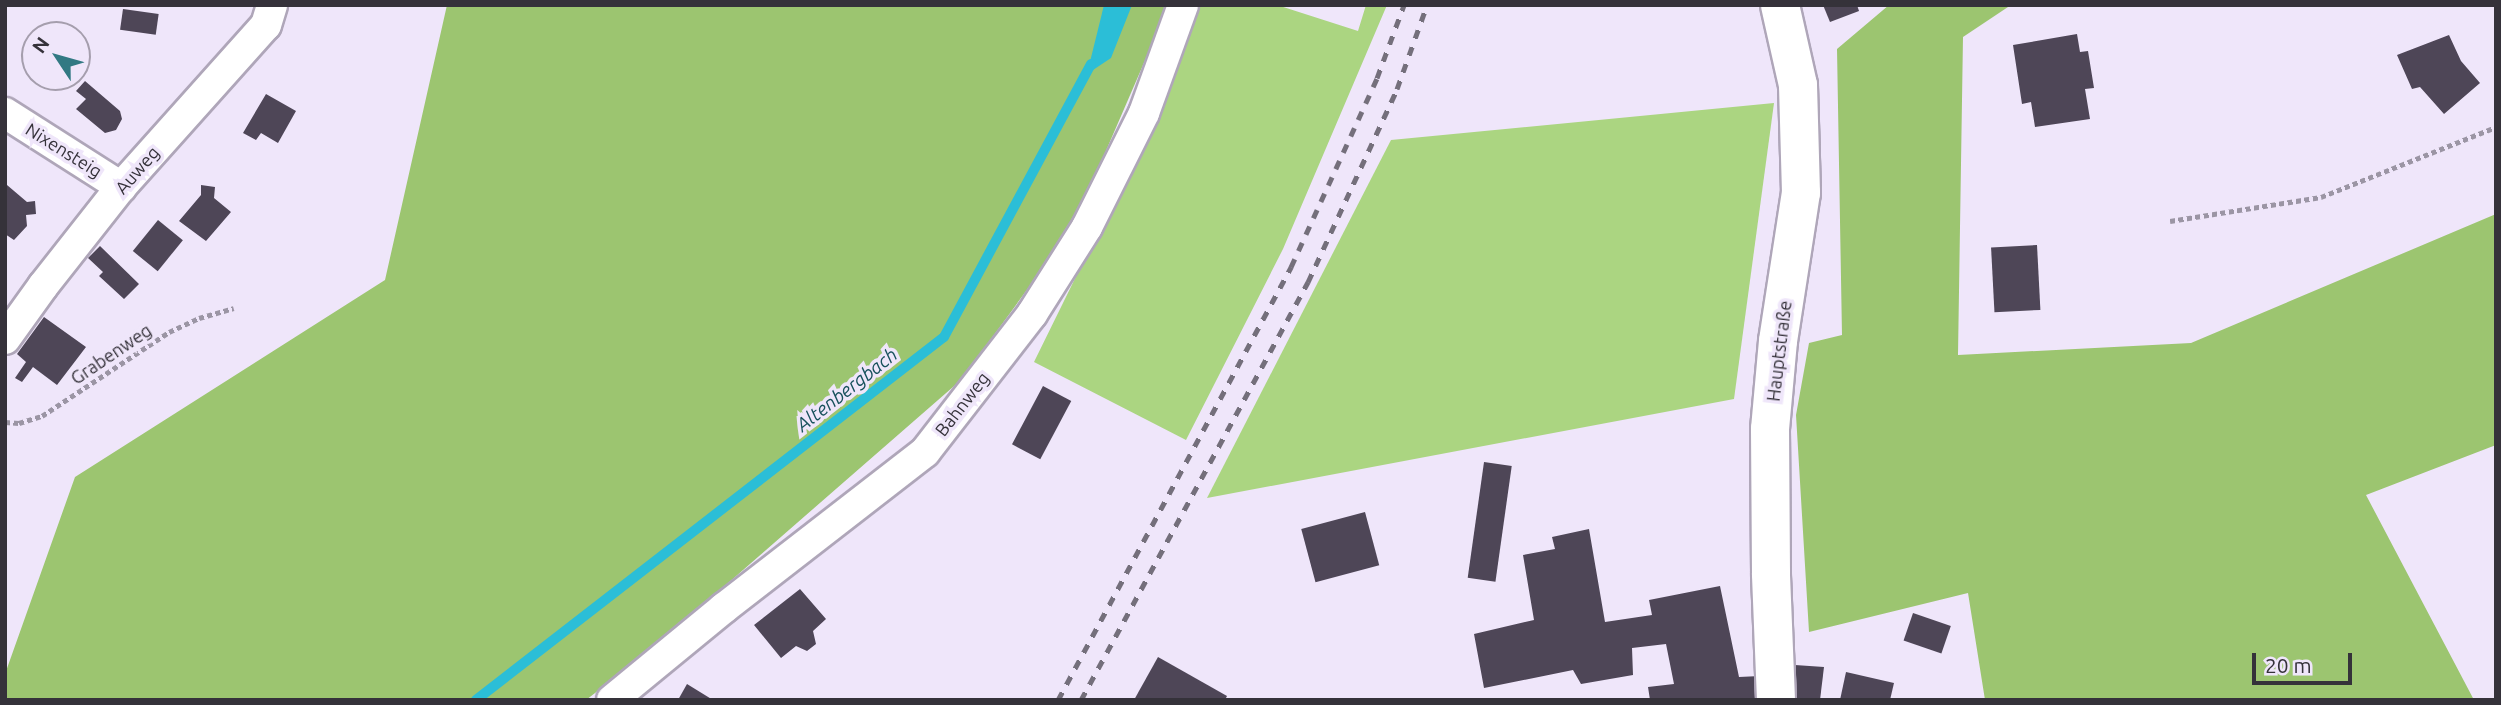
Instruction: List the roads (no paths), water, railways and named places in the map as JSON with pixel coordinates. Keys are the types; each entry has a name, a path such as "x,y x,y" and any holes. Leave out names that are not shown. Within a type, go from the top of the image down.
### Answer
{"main road":[{"name":"Hauptstraße","path":"1776,700 1771,573 1770,429 1778,341 1801,193 1798,85 1780,5"}],"street":[{"name":"Auweg","path":"5,339 121,187 266,25 272,5"},
{"name":"Bahnweg","path":"612,700 724,608 925,452 1032,314 1087,227 1144,113 1183,5"},
{"name":"Nixensteig","path":"5,113 121,187"}],"water":[{"path":"1104,5 1132,5 1111,58 1087,74"}],"waterway":[{"name":"Altenbergbach","path":"476,700 944,337 1091,64"}],"railway":[{"path":"1058,700 1291,267 1377,78 1404,5"},
{"path":"1081,700 1308,282 1397,89 1427,5"}]}
